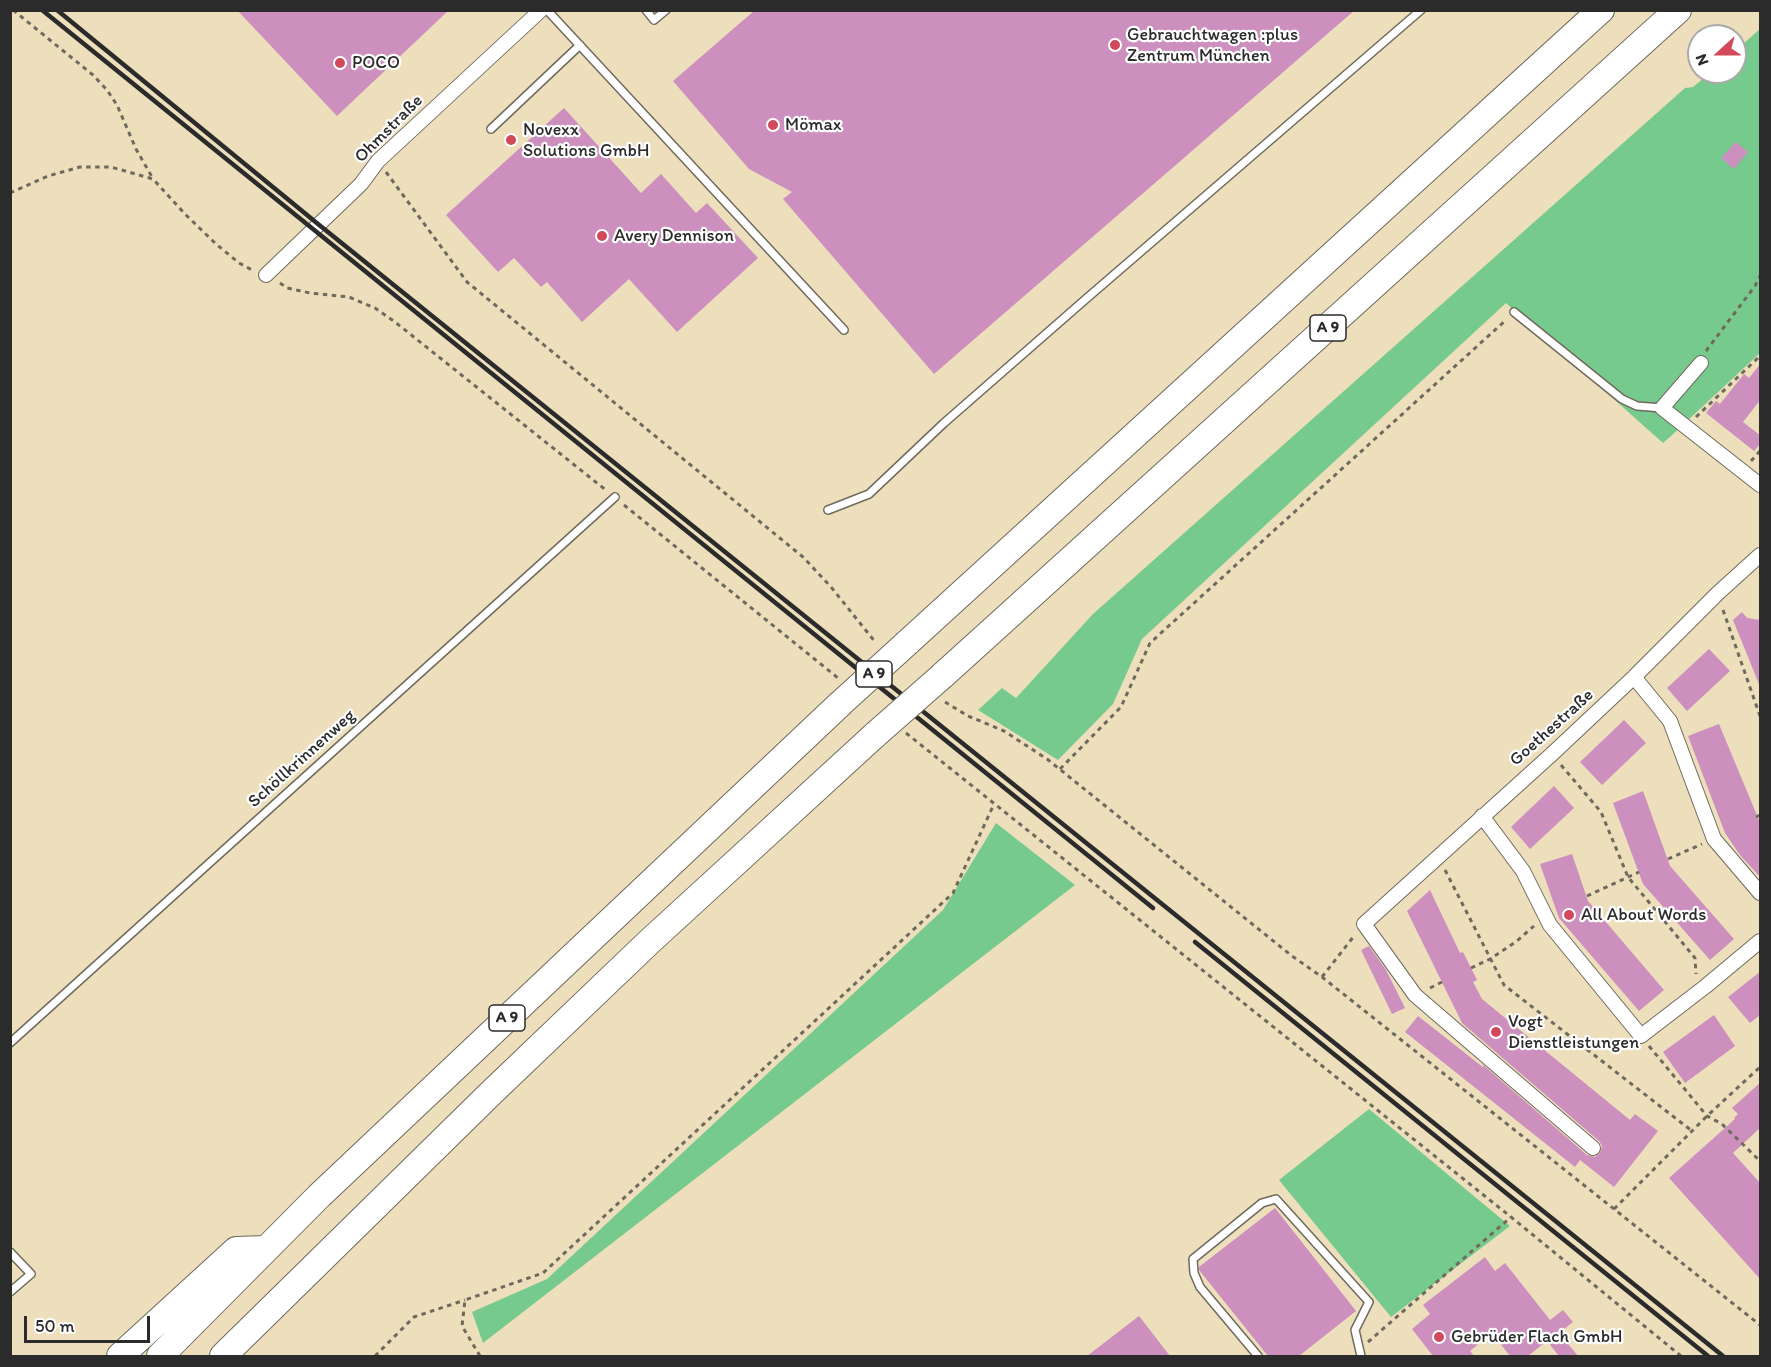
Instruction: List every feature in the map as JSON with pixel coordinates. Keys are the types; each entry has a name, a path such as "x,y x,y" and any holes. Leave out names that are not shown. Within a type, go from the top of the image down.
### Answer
{"highway":[{"name":"A 9","path":"160,1356 319,1196 843,694 1601,10"},
{"name":"A 9","path":"230,1351 490,1094 632,958 876,734 942,688 1678,10"},
{"path":"120,1356 236,1250 266,1249"}],"street":[{"name":"Ohmstraße","path":"266,275 361,184 378,161 541,10"},
{"path":"1701,363 1662,408 1761,486"},
{"name":"Goethestraße","path":"1364,924 1552,754 1761,555"},
{"path":"1634,677 1670,721 1714,839 1761,893"},
{"path":"1482,816 1524,871 1550,925 1641,1036 1761,941"},
{"path":"1364,924 1415,996 1593,1149"}],"lane":[{"path":"547,10 844,330"},
{"path":"646,10 654,20 666,10"},
{"path":"828,510 869,495 944,423 1421,10"},
{"path":"491,129 580,45"},
{"path":"1514,312 1622,399 1636,406 1662,408"},
{"name":"Schöllkrinnenweg","path":"10,1043 615,497"},
{"path":"1258,1356 1200,1287 1194,1273 1193,1259 1262,1203 1276,1198 1369,1302 1355,1330 1361,1352"},
{"path":"10,1252 31,1274 10,1292"}],"path":[{"path":"13,10 93,75 107,90 117,105 136,149 153,179 185,214 239,263 266,275 287,288 349,297 375,308 395,322 615,497 843,694"},
{"path":"378,161 467,282 803,557 831,586 867,635 895,647"},
{"path":"10,193 48,176 80,167 111,167 153,179"},
{"path":"1701,363 1700,360 1761,276"},
{"path":"1755,286 1761,286"},
{"path":"1060,769 1121,707 1150,643 1514,312"},
{"path":"1686,427 1761,356"},
{"path":"1718,594 1761,716"},
{"path":"942,688 968,716 1022,741 1060,769 1761,1325"},
{"path":"902,729 1681,1356"},
{"path":"1552,754 1601,812 1628,877 1695,958 1695,973 1706,986"},
{"path":"375,1356 414,1317 543,1273 953,892 994,804"},
{"path":"1756,817 1761,815"},
{"path":"1668,859 1714,839"},
{"path":"1439,857 1504,985 1692,1131"},
{"path":"1587,896 1639,872"},
{"path":"1471,968 1490,959 1517,941 1546,914"},
{"path":"1322,977 1364,924"},
{"path":"1641,1036 1707,1116 1722,1124 1761,1161"},
{"path":"1614,1209 1707,1116 1761,1067"},
{"path":"1361,1352 1511,1217"},
{"path":"465,1299 462,1326 480,1356"}],"green space":[{"path":"1760,29 1760,353 1663,443 1506,303 1142,639 1113,704 1058,760 978,710 1002,688 1016,698 1093,614 1685,88 1697,84 1747,84 1747,40"},
{"path":"996,823 1075,885 483,1343 472,1312 547,1279 943,910"},
{"path":"1369,1109 1510,1226 1391,1317 1279,1180"}],"building":[{"name":"POCO","path":"237,10 449,10 337,116"},
{"path":"755,10 1355,10 934,374 783,199 792,192 749,169 673,81"},
{"name":"Avery Dennison","path":"564,108 641,193 661,174 696,213 707,203 758,258 677,332 629,279 582,322 547,282 541,287 514,258 498,272 446,215"},
{"path":"1736,142 1748,152 1734,169 1721,158"},
{"path":"1761,363 1761,399 1743,422 1761,436 1761,443 1754,451 1706,413 1716,401 1720,404 1744,374 1749,378"},
{"path":"1742,612 1747,618 1761,620 1761,689 1733,620"},
{"path":"1709,649 1730,671 1687,711 1667,688"},
{"path":"1624,720 1646,743 1602,785 1580,762"},
{"path":"1719,724 1761,825 1761,878 1740,855 1725,833 1688,736"},
{"path":"1554,786 1574,808 1530,849 1511,827"},
{"path":"1643,791 1670,866 1734,939 1710,960 1643,884 1613,803"},
{"path":"1572,854 1588,901 1664,990 1639,1011 1559,918 1540,864"},
{"path":"1430,890 1460,953 1463,952 1477,980 1473,982 1482,999 1630,1120 1635,1114 1658,1131 1614,1187 1580,1160 1575,1167 1405,1032 1418,1016 1484,1068 1482,1064 1587,1155 1595,1157 1600,1153 1602,1146 1599,1141 1462,1023 1407,911"},
{"path":"1369,946 1386,970 1405,1008 1392,1014 1361,950"},
{"path":"1761,971 1761,1014 1750,1023 1728,997"},
{"path":"1714,1015 1735,1046 1685,1083 1663,1052"},
{"path":"1761,1082 1761,1127 1733,1153 1761,1184 1761,1280 1669,1178 1735,1119 1738,1114 1732,1108"},
{"path":"1275,1208 1356,1311 1299,1356 1268,1356 1199,1270 1199,1267"},
{"path":"1485,1257 1495,1271 1505,1263 1550,1320 1563,1310 1573,1322 1559,1333 1578,1356 1559,1356 1547,1341 1528,1356 1510,1356 1492,1333 1470,1351 1474,1356 1433,1356 1412,1329 1430,1314 1423,1305"},
{"path":"1139,1316 1170,1356 1087,1356"}],"railway":[{"path":"42,10 1153,908"},
{"path":"57,10 318,224 1723,1356"},
{"path":"1195,942 1708,1356"}],"place":[{"name":"Gebrauchtwagen :plus Zentrum München","path":"1115,45"},
{"name":"POCO","path":"340,63"},
{"name":"Mömax","path":"773,125"},
{"name":"Novexx Solutions GmbH","path":"511,140"},
{"name":"Avery Dennison","path":"602,236"},
{"name":"All About Words","path":"1569,915"},
{"name":"Vogt Dienstleistungen","path":"1496,1032"},
{"name":"Gebrüder Flach GmbH","path":"1439,1337"}]}
